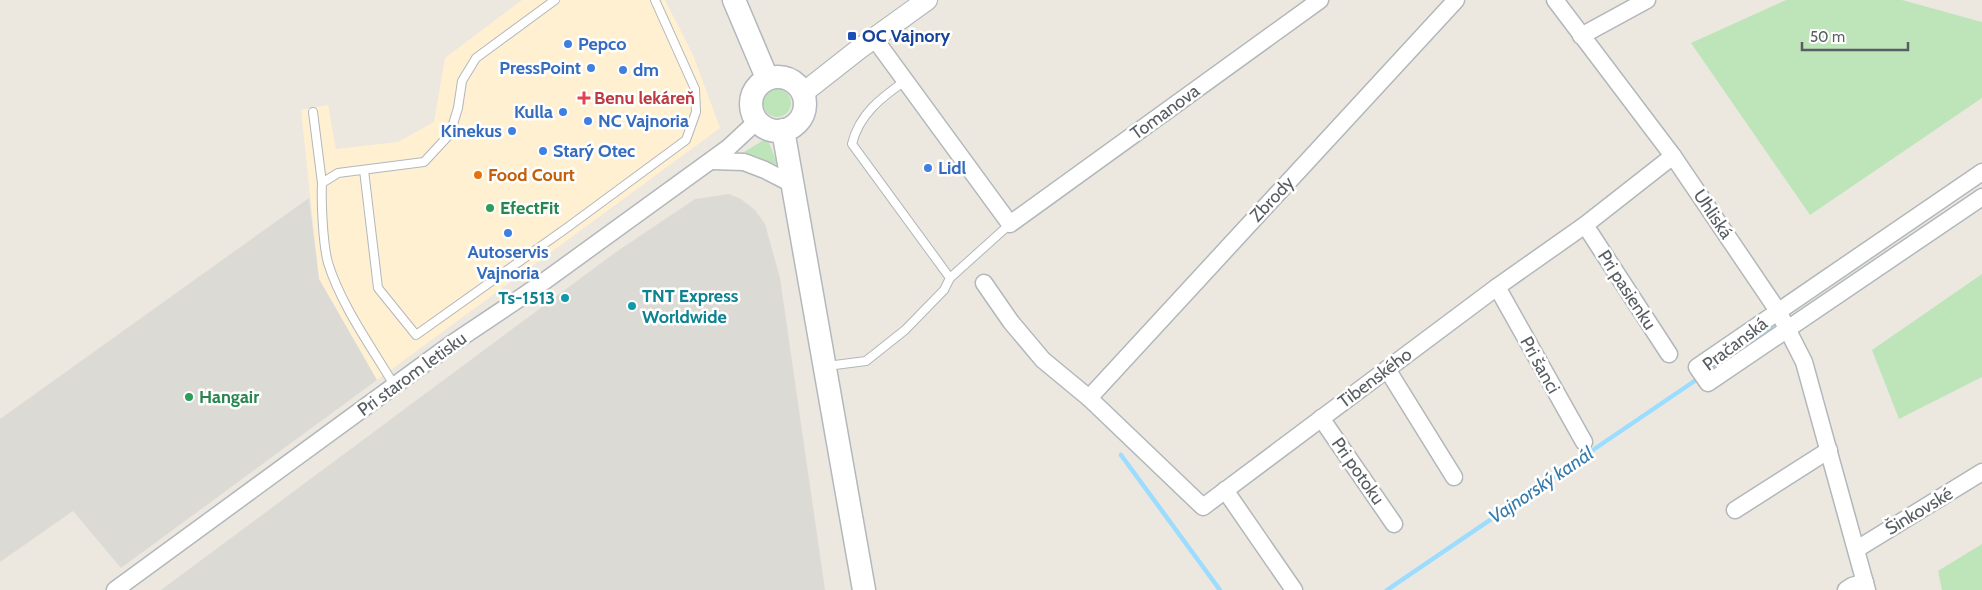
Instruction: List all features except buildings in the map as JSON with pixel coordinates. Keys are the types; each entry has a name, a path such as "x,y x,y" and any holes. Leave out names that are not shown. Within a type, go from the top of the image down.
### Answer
{"main road":[{"path":"734,0 767,78"},
{"path":"777,76 787,78 796,83 803,94 805,105 802,117 794,126 783,130 771,130 757,121 750,107 752,95 758,85 767,78 777,76"},
{"path":"783,130 864,590"}],"street":[{"path":"803,94 874,38 927,0"},
{"name":"Tomanova","path":"1010,224 1320,0"},
{"name":"Zbrody","path":"1089,398 1456,0"},
{"name":"Uhliská","path":"1555,0 1673,156 1778,311 1804,362 1866,586 1852,586 1846,590"},
{"path":"1581,36 1646,0"},
{"path":"874,38 1010,224"},
{"name":"Pri starom letisku","path":"115,590 450,345 535,288 711,161 757,121"},
{"name":"Tibenského","path":"1089,398 1203,507 1387,369 1585,225 1673,156"},
{"path":"711,161 744,162 792,184"},
{"name":"Pračanská","path":"1982,172 1697,367 1708,383 1982,197"},
{"name":"Pri pasienku","path":"1585,225 1669,354"},
{"path":"984,283 1011,322 1043,360 1089,398"},
{"name":"Pri šanci","path":"1497,288 1584,442"},
{"path":"1387,369 1454,478"},
{"name":"Pri potoku","path":"1321,418 1394,524"},
{"path":"1735,510 1829,450"},
{"name":"Šinkovské","path":"1857,549 1982,472"},
{"path":"1225,490 1294,590"}],"lane":[{"path":"322,183 338,173 424,162 450,134 458,108 462,81 476,58 556,0"},
{"path":"364,170 378,288 416,335 568,228 686,140 696,112 695,89 655,0"},
{"path":"906,81 870,109 855,132 852,144 950,278"},
{"path":"313,112 322,183 321,200 328,261 340,295 394,386"},
{"path":"825,366 866,361 906,330 944,290 950,278 1010,224"}],"shaded area":[{"path":"522,0 665,0 693,55 720,128 377,380 319,279 301,110 328,105 336,149 398,142 434,122 445,58"},
{"path":"729,194 741,199 755,210 765,224 780,278 825,590 161,590 616,252 695,199"},
{"path":"309,198 319,279 377,380 121,568 73,511 0,562 0,419"}],"green space":[{"path":"1786,0 1902,0 1982,22 1982,98 1810,215 1691,43"},
{"path":"777,89 787,93 791,103 787,113 777,117 767,113 763,103 767,93"},
{"path":"767,138 778,165 744,152"},
{"path":"1982,274 1982,377 1899,419 1872,350"},
{"path":"1982,544 1982,590 1942,590 1938,571"}],"waterway":[{"name":"Vajnorský kanál","path":"1709,371 1772,328"},
{"name":"Vajnorský kanál","path":"1387,590 1696,380"},
{"name":"Vajnorský kanál","path":"1121,455 1220,590"}],"place":[{"name":"OC Vajnory","path":"852,36"},
{"name":"Pepco","path":"568,44"},
{"name":"PressPoint","path":"591,68"},
{"name":"dm","path":"623,70"},
{"name":"Benu lekáreň","path":"584,98"},
{"name":"Kulla","path":"563,112"},
{"name":"NC Vajnoria","path":"588,121"},
{"name":"Kinekus","path":"512,131"},
{"name":"Starý Otec","path":"543,151"},
{"name":"Lidl","path":"928,168"},
{"name":"Food Court","path":"478,175"},
{"name":"EfectFit","path":"490,208"},
{"name":"Autoservis Vajnoria","path":"508,233"},
{"name":"Ts-1513","path":"565,298"},
{"name":"TNT Express Worldwide","path":"632,306"},
{"name":"Hangair","path":"189,397"}]}
